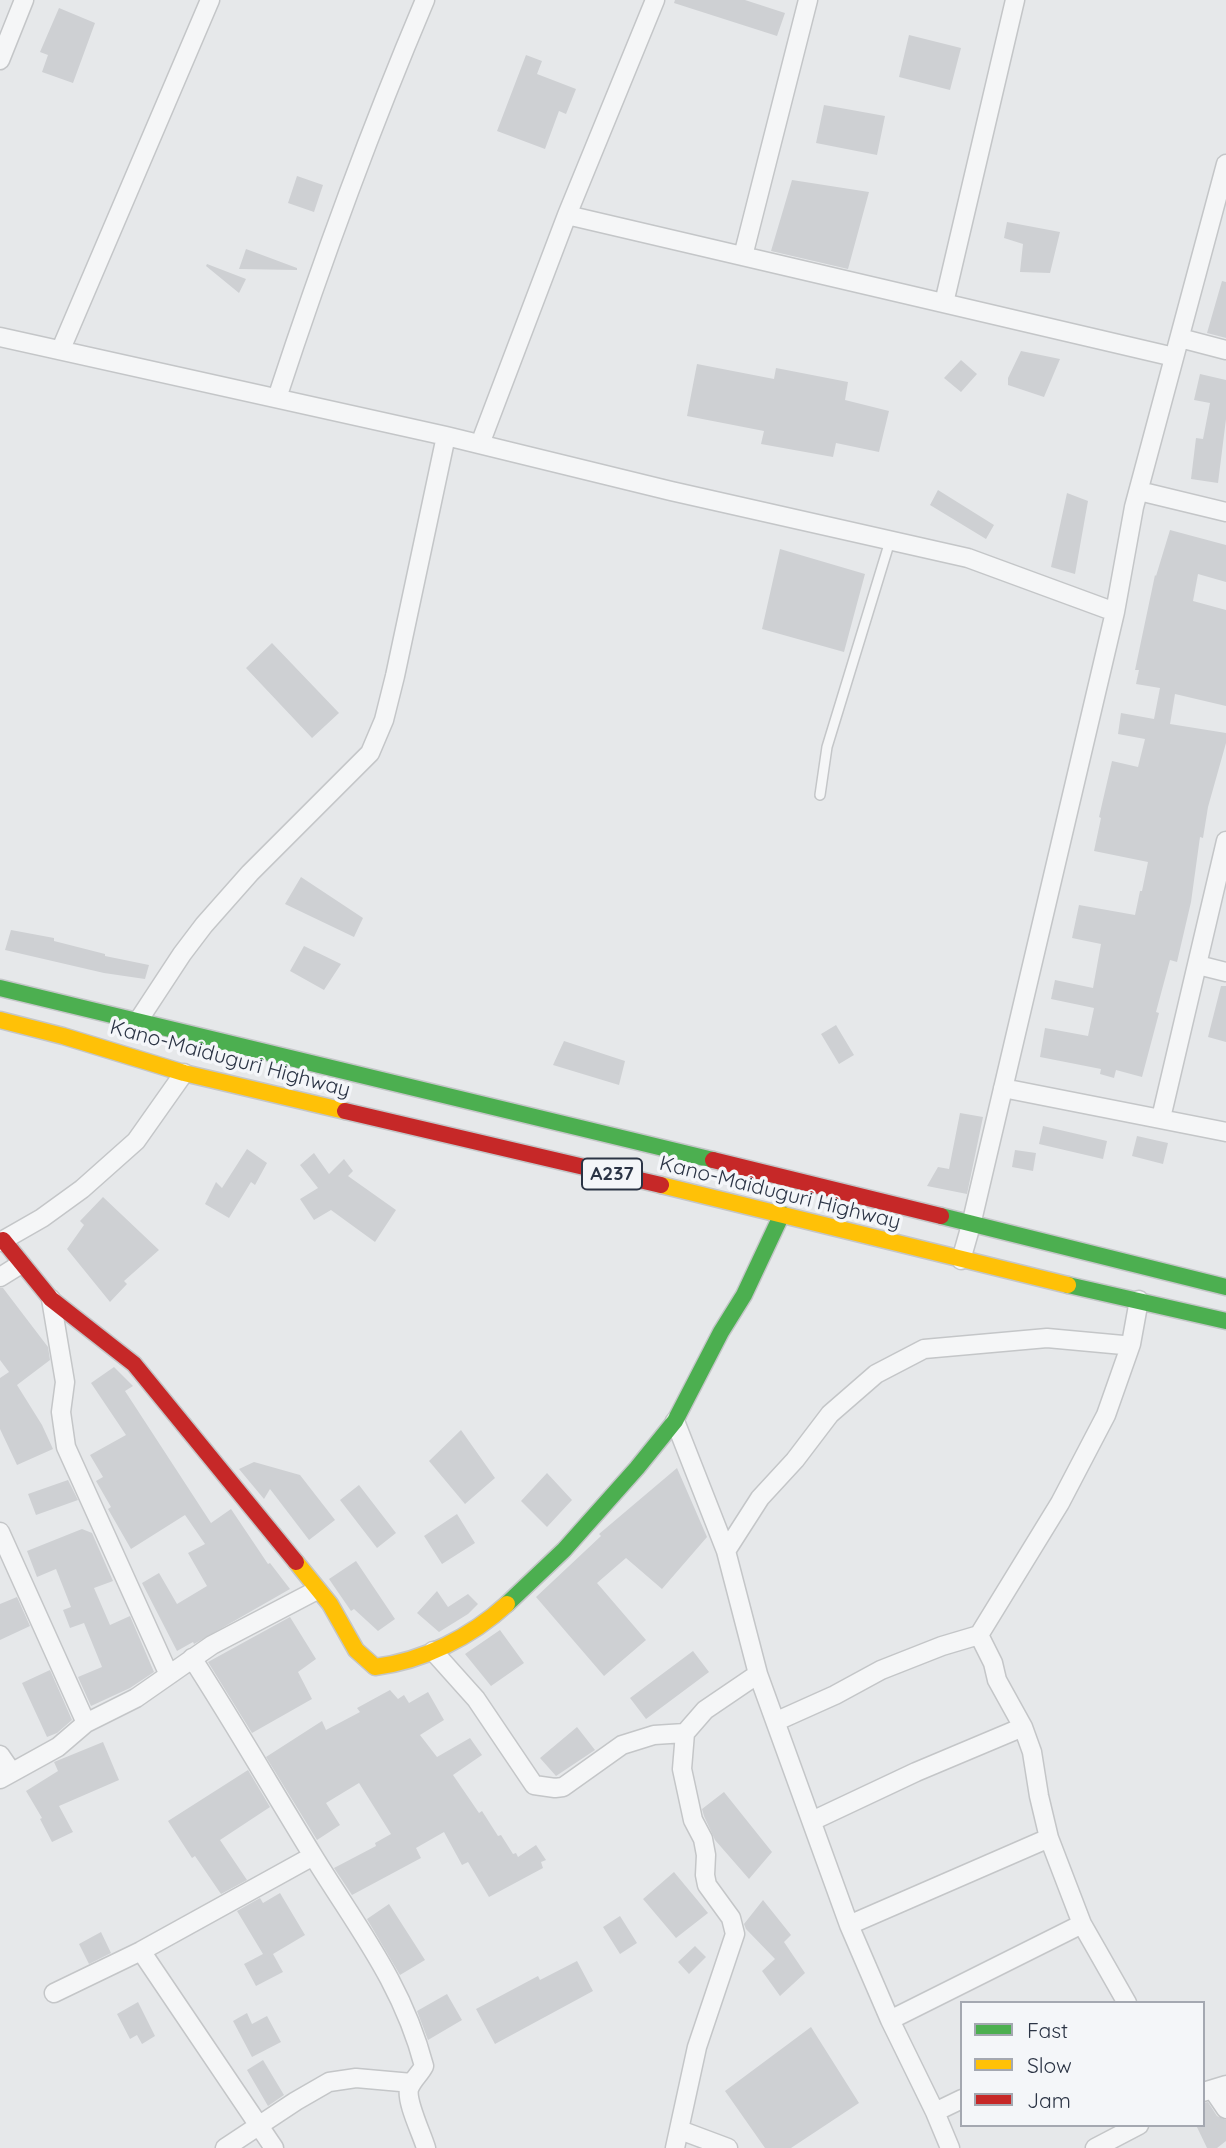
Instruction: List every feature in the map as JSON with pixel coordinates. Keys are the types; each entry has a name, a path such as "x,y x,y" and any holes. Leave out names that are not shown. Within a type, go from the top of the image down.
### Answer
{"main road":[{"name":"Kano-Maiduguri Highway","path":"0,988 634,1140 1226,1287"},
{"name":"Kano-Maiduguri Highway","path":"0,1020 184,1073 1226,1321"},
{"path":"2,1241 51,1298 135,1364 330,1604 356,1650 376,1667 399,1664 454,1643 496,1613 564,1550 637,1468 675,1420 721,1332 744,1295 782,1214"}],"street":[{"path":"0,61 24,0"},
{"path":"61,349 210,0"},
{"path":"277,398 309,300 425,0"},
{"path":"480,444 567,215 655,0"},
{"path":"743,256 808,0"},
{"path":"944,303 1015,0"},
{"path":"961,1259 1115,612 1139,491 1174,357 1221,204 1226,164"},
{"path":"567,215 1174,357"},
{"path":"0,337 446,436 671,491 968,558 1115,612"},
{"path":"1180,338 1226,350"},
{"path":"138,1021 182,954 232,894 287,834 370,753 384,720 395,676 446,436"},
{"path":"1139,491 1226,512"},
{"path":"1161,1118 1226,841"},
{"path":"1198,965 1226,972"},
{"path":"2,1241 42,1218 82,1189 136,1141 184,1073"},
{"path":"1003,1088 1226,1132"},
{"path":"0,1277 21,1264"},
{"path":"51,1298 65,1382 61,1412 66,1447 169,1675"},
{"path":"777,1721 835,1695 881,1670 979,1635 1060,1503 1107,1415 1131,1344 1139,1300"},
{"path":"726,1551 760,1497 795,1460 830,1414 876,1374 924,1349 1047,1338 1123,1346 1131,1344"},
{"path":"675,1420 726,1551 758,1674 849,1925 950,2148"},
{"path":"0,1532 86,1723"},
{"path":"0,1755 5,1775 58,1747 86,1723 135,1698 192,1658 317,1590"},
{"path":"979,1635 993,1663 996,1680 1023,1727 1032,1752 1049,1838 1082,1924 1126,2001"},
{"path":"433,1651 476,1699 534,1785 563,1787 622,1745 653,1735 685,1733"},
{"path":"192,1658 395,1985 424,2066 408,2092 426,2148"},
{"path":"675,2148 697,2047 735,1934 731,1918 708,1885 705,1875 704,1839 693,1820 682,1769 685,1733 705,1710 758,1674"},
{"path":"812,1821 916,1772 1023,1727"},
{"path":"849,1925 1049,1838"},
{"path":"54,1993 141,1951 313,1856"},
{"path":"890,2020 1082,1924"},
{"path":"141,1951 274,2148"},
{"path":"225,2148 329,2082 356,2078 412,2083"},
{"path":"1214,2089 1226,2109"},
{"path":"935,2112 960,2100"},
{"path":"1099,2147 1135,2127"},
{"path":"680,2130 728,2148"}],"lane":[{"path":"820,795 827,747 890,541"}],"building":[{"path":"675,0 745,0 785,13 777,36 674,3"},
{"path":"59,8 95,23 73,83 42,72 48,55 40,52"},
{"path":"909,35 961,48 950,90 899,77"},
{"path":"526,55 542,61 537,74 576,89 566,114 559,111 545,149 497,131"},
{"path":"824,105 885,116 877,155 816,143"},
{"path":"297,176 323,185 314,212 288,203"},
{"path":"792,180 869,192 848,269 771,251"},
{"path":"1007,222 1060,232 1050,273 1020,272 1023,244 1004,238"},
{"path":"246,249 297,268 297,270 239,269"},
{"path":"207,264 246,279 239,293 206,266"},
{"path":"1222,281 1226,282 1226,338 1207,333"},
{"path":"1021,351 1060,359 1044,397 1008,385 1008,378"},
{"path":"961,360 977,374 961,392 944,378"},
{"path":"697,364 774,379 776,368 848,382 845,400 889,411 879,452 836,443 833,457 761,444 764,431 687,416"},
{"path":"1200,374 1226,380 1226,419 1218,483 1191,479 1196,438 1203,439 1210,403 1194,400"},
{"path":"938,490 994,525 986,539 930,505"},
{"path":"1067,493 1088,501 1075,574 1051,567"},
{"path":"1170,530 1226,545 1226,582 1198,574 1193,601 1226,610 1226,706 1175,694 1170,724 1226,733 1226,743 1208,807 1203,838 1200,837 1191,902 1177,962 1170,960 1142,1077 1116,1070 1114,1078 1100,1074 1101,1069 1040,1057 1045,1028 1088,1036 1094,1008 1051,999 1055,980 1093,988 1101,944 1072,938 1079,905 1135,915 1142,891 1148,862 1094,851 1112,761 1138,767 1145,739 1118,734 1121,713 1154,719 1160,688 1136,684 1139,670 1135,670 1155,575"},
{"path":"780,549 865,574 844,652 762,629"},
{"path":"272,643 339,713 312,738 246,668"},
{"path":"301,877 363,918 354,937 285,904"},
{"path":"11,930 54,938 54,941 105,956 149,965 145,979 104,973 5,950"},
{"path":"304,946 341,964 324,990 290,971"},
{"path":"1221,986 1226,986 1226,1042 1208,1037"},
{"path":"836,1025 854,1055 839,1064 821,1034"},
{"path":"564,1041 625,1061 619,1085 553,1065"},
{"path":"960,1113 983,1117 967,1194 927,1186 938,1167 949,1169"},
{"path":"1043,1126 1107,1141 1103,1159 1039,1144"},
{"path":"1137,1136 1168,1143 1163,1164 1132,1156"},
{"path":"247,1149 267,1163 255,1185 251,1182 229,1218 205,1204 216,1182 222,1188"},
{"path":"1015,1150 1036,1153 1033,1171 1012,1167"},
{"path":"314,1153 329,1174 344,1159 353,1171 348,1176 396,1210 375,1242 331,1210 314,1220 300,1199 318,1188 300,1165"},
{"path":"103,1197 159,1250 124,1281 127,1284 110,1302 67,1249 84,1225 80,1221"},
{"path":"0,1288 3,1288 48,1347 50,1360 17,1385 42,1425 53,1449 17,1465 0,1429 0,1378 9,1372 0,1360"},
{"path":"114,1367 133,1386 125,1391 211,1523 231,1509 268,1564 270,1563 290,1589 177,1651 142,1583 159,1573 177,1604 207,1586 188,1553 205,1544 185,1515 131,1549 108,1509 111,1507 96,1481 103,1477 90,1455 126,1435 91,1383"},
{"path":"461,1430 495,1478 465,1504 429,1461"},
{"path":"254,1462 300,1475 335,1520 309,1540 270,1489 264,1499 239,1469"},
{"path":"677,1468 707,1537 662,1589 626,1558 597,1583 646,1640 604,1676 536,1597 601,1536 599,1534"},
{"path":"547,1473 572,1500 547,1527 521,1501"},
{"path":"68,1480 78,1500 36,1515 28,1494"},
{"path":"359,1485 396,1533 377,1548 340,1500"},
{"path":"457,1514 475,1543 442,1564 424,1536"},
{"path":"82,1529 92,1533 113,1581 94,1588 110,1625 130,1616 154,1672 130,1688 91,1706 78,1677 102,1667 84,1623 70,1628 63,1610 71,1607 56,1569 37,1577 27,1551"},
{"path":"356,1561 395,1619 378,1631 354,1609 351,1611 329,1579"},
{"path":"437,1591 448,1607 468,1594 478,1604 468,1614 439,1632 417,1613"},
{"path":"17,1597 30,1626 0,1640 0,1604"},
{"path":"290,1617 316,1659 298,1672 312,1699 252,1733 208,1662"},
{"path":"500,1630 524,1663 491,1686 465,1654"},
{"path":"693,1651 709,1672 646,1719 630,1698"},
{"path":"50,1670 72,1720 57,1733 47,1737 22,1683"},
{"path":"390,1690 398,1699 404,1695 409,1703 428,1692 444,1720 420,1735 437,1757 470,1738 482,1755 453,1775 479,1813 482,1811 513,1854 516,1853 518,1857 536,1845 546,1860 541,1862 543,1868 489,1897 468,1862 462,1865 444,1832 416,1848 421,1858 352,1895 334,1868 376,1846 375,1843 391,1834 359,1783 326,1803 340,1825 317,1840 266,1757 322,1721 326,1730 360,1712 357,1708"},
{"path":"577,1727 595,1750 556,1776 540,1758"},
{"path":"103,1742 119,1780 59,1806 73,1832 52,1842 26,1791 58,1771 54,1762"},
{"path":"248,1770 270,1807 220,1840 247,1880 221,1894 195,1856 192,1858 168,1821"},
{"path":"724,1792 772,1852 749,1879 715,1840 704,1816 702,1809"},
{"path":"674,1872 708,1913 676,1938 643,1899"},
{"path":"280,1893 305,1935 273,1954 283,1972 256,1986 244,1964 263,1954 237,1911 260,1898 263,1903"},
{"path":"763,1900 791,1935 784,1942 805,1973 780,1996 762,1971 775,1959 744,1924"},
{"path":"389,1904 425,1960 400,1975 367,1919"},
{"path":"620,1916 637,1943 620,1954 603,1927"},
{"path":"101,1932 111,1953 89,1964 79,1944"},
{"path":"695,1946 706,1957 689,1974 678,1962"},
{"path":"577,1961 593,1991 495,2044 476,2009 538,1976 540,1980"},
{"path":"447,1994 462,2020 428,2040 417,2011"},
{"path":"138,2002 155,2036 142,2044 137,2035 130,2039 117,2014"},
{"path":"247,2013 252,2024 267,2016 281,2042 252,2057 233,2021"},
{"path":"811,2027 859,2103 791,2148 765,2148 725,2091"},
{"path":"263,2060 284,2095 268,2106 247,2070"},
{"path":"1208,2102 1217,2116 1226,2120 1226,2141 1217,2148 1207,2148 1197,2127 1205,2127 1205,2103"}],"traffic: fast":[{"path":"0,988 713,1160"},
{"path":"507,1604 564,1550 675,1421 721,1332 744,1295 782,1214"},
{"path":"941,1216 1226,1287"},
{"path":"1068,1285 1226,1321"}],"traffic: slow":[{"path":"0,1020 184,1073 345,1111"},
{"path":"661,1185 1068,1285"},
{"path":"296,1562 330,1604 356,1650 375,1667 411,1659 446,1646 478,1627 507,1604"}],"traffic: jam":[{"path":"345,1111 661,1185"},
{"path":"713,1160 941,1216"},
{"path":"3,1240 51,1299 134,1364 296,1562"}]}
